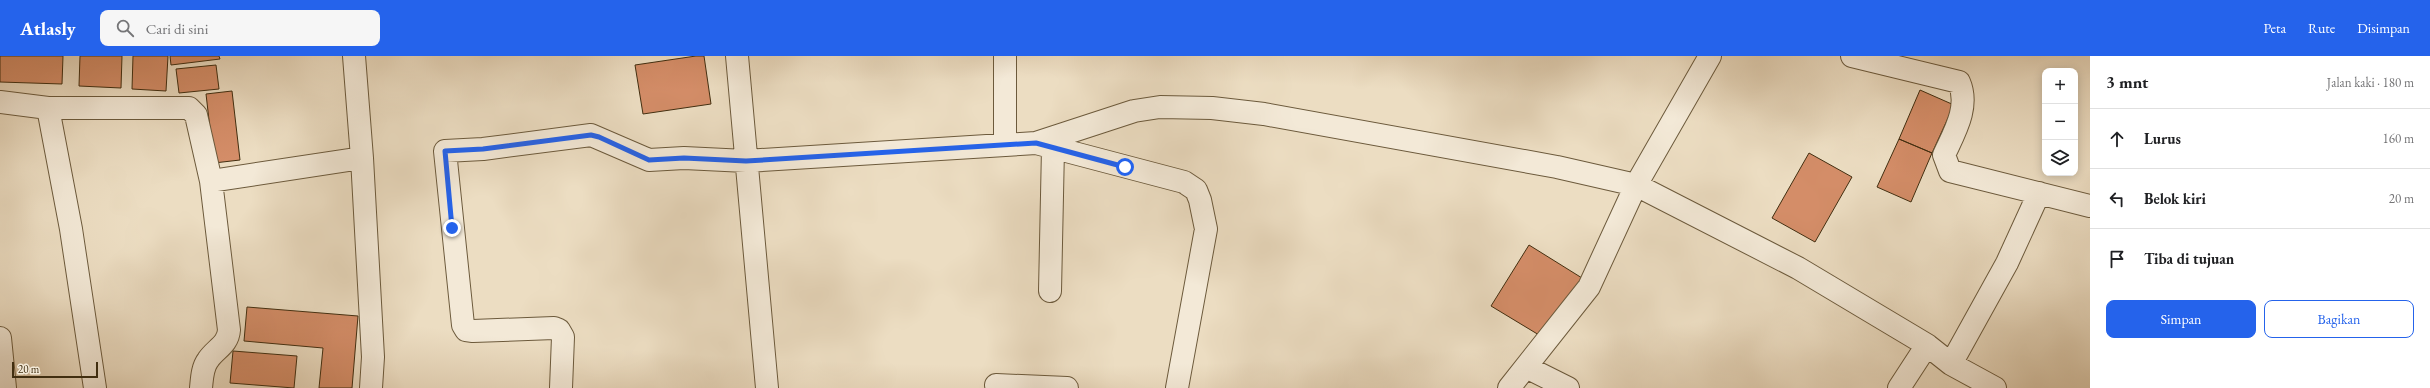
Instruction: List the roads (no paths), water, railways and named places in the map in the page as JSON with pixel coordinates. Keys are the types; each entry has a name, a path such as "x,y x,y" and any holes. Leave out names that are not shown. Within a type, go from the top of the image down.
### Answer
{"street":[{"path":"354,56 362,158 373,357 371,388"},
{"path":"737,56 767,388"},
{"path":"1005,56 1005,145"},
{"path":"1509,388 1590,287 1636,185 1710,56"},
{"path":"1852,56 1960,82 1964,101 1960,119 1944,156 1950,171 2090,206"},
{"path":"0,102 48,108 189,108 196,116 211,181 229,330 226,341 208,360 204,367 201,388"},
{"path":"48,108 71,229 95,388"},
{"path":"1045,146 1147,109 1212,108 1357,130 1557,167 1636,185 1798,268 1927,344 1951,364 1995,388"},
{"path":"561,388 563,337 559,330 554,328 473,331 466,330 463,325 445,151 483,149 591,135 599,137 649,160 684,158 746,161 1005,145 1045,146 1184,182 1196,190 1206,229 1176,388"},
{"path":"1045,146 1050,291"},
{"path":"211,181 362,158"},
{"path":"1951,364 2006,263 2039,193"},
{"path":"0,338 5,388"},
{"path":"1899,388 1927,344"},
{"path":"1526,367 1568,388"},
{"path":"996,385 1067,388"}]}
